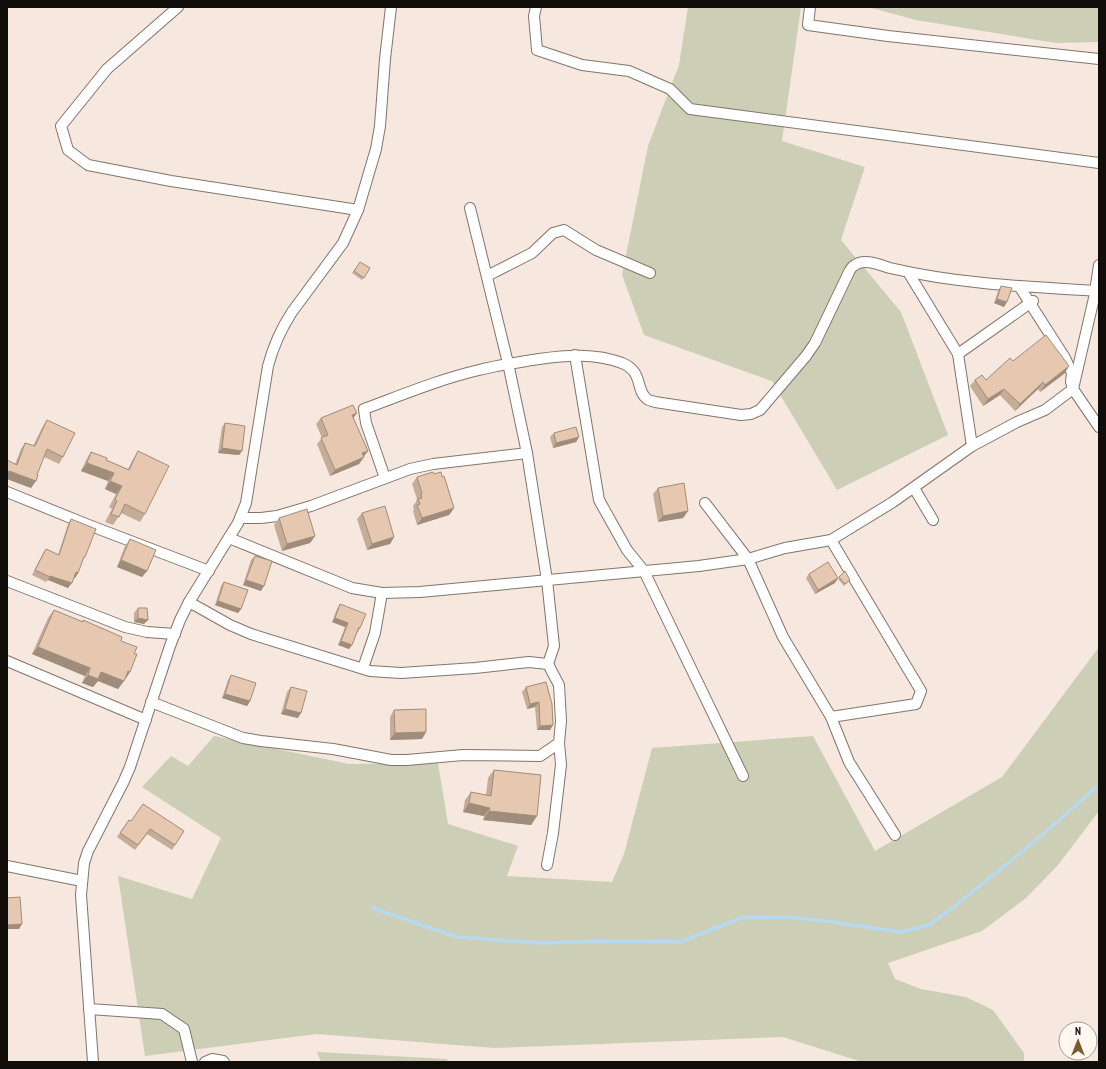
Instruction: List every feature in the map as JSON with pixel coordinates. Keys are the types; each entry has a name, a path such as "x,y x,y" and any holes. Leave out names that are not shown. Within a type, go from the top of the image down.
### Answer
{"street":[{"path":"178,7 108,69 61,126 68,150 88,165 171,181 358,210"},
{"path":"93,1062 81,895 84,863 88,851 123,783 175,634 189,602 229,538 246,503 268,366 272,352 285,323 292,312 343,243 358,210 376,149 380,126 390,7"},
{"path":"536,7 534,16 538,50 582,65 629,71 670,89 690,109 1099,163"},
{"path":"810,7 808,25 888,36 1099,59"},
{"path":"470,208 508,363 527,453 548,580 554,646 548,664 559,685 561,721 559,743 561,765 553,833 547,865"},
{"path":"487,276 532,253 553,233 564,230 596,250 650,273"},
{"path":"385,478 366,423 364,409 449,378 508,363 575,355 602,358 623,364 633,370 638,377 643,394 648,400 741,415 751,414 760,410 806,356 815,343 849,272 854,265 868,262 908,272 958,280 1019,286 1098,291"},
{"path":"229,538 352,588 382,593 420,592 699,566 748,559 786,548 831,540 914,488 972,446 1017,422 1045,410 1073,389 1098,291 1099,265"},
{"path":"908,272 958,354 972,446"},
{"path":"1019,286 1032,303 1065,358 1072,373 1071,382 1073,389 1099,427"},
{"path":"958,354 1032,303"},
{"path":"575,355 599,500 627,550 644,571 743,776"},
{"path":"240,518 277,516 311,506 385,478 433,464 527,453"},
{"path":"914,488 933,520"},
{"path":"7,492 209,571"},
{"path":"705,503 748,559 782,637 831,717 849,762 895,835"},
{"path":"831,540 921,691 916,704 831,717"},
{"path":"7,581 125,626 146,632 175,634"},
{"path":"363,668 375,633 382,593"},
{"path":"189,602 230,625 251,634 363,668 386,673 401,674 529,662 548,664"},
{"path":"7,661 146,720"},
{"path":"151,702 243,738 333,749 391,760 463,755 540,756 559,743"},
{"path":"7,866 82,881"},
{"path":"89,1009 162,1014 184,1029 192,1062"},
{"path":"205,1062 212,1059 223,1060 224,1062"}],"green space":[{"path":"688,7 801,7 782,141 865,167 841,240 901,312 948,435 837,490 772,381 644,335 622,275 648,146 679,65"},
{"path":"868,7 1099,7 1099,42 1056,43 916,20"},
{"path":"1099,647 1099,811 1058,865 1026,898 982,931 888,963 895,979 921,989 966,997 993,1010 1024,1053 1024,1062 862,1062 783,1037 494,1048 317,1034 145,1056 118,876 192,899 221,838 142,787 171,756 188,766 214,736 349,764 438,763 448,824 518,846 507,876 612,882 624,854 652,748 813,736 875,851 1002,777"},
{"path":"317,1052 447,1059 448,1062 321,1062"}],"building":[{"path":"360,262 370,268 364,278 354,271"},
{"path":"1001,286 1012,288 1007,302 997,299"},
{"path":"1046,335 1069,366 1045,385 1043,382 1020,404 1004,389 988,399 975,380 982,375 986,380 1010,358 1013,361"},
{"path":"353,405 357,413 352,415 368,451 362,453 364,457 335,470 321,438 328,435 321,418"},
{"path":"47,420 75,433 63,457 47,449 36,481 9,471 7,473 7,460 17,465 25,443 35,446"},
{"path":"225,423 245,426 242,451 222,448"},
{"path":"576,427 579,437 556,443 554,433"},
{"path":"138,451 169,466 145,514 125,504 119,517 111,514 117,501 115,499 122,486 110,481 114,473 87,463 91,452 107,458 106,460 129,470"},
{"path":"433,472 434,474 441,472 442,477 444,476 454,508 422,518 417,505 420,504 418,499 422,498 422,493 417,477"},
{"path":"684,483 688,511 663,516 658,488"},
{"path":"385,506 394,537 372,544 362,513"},
{"path":"307,509 315,536 287,544 279,518"},
{"path":"71,519 96,529 78,573 76,572 72,583 50,577 35,570 46,549 59,555"},
{"path":"130,539 156,550 147,571 121,560"},
{"path":"255,556 272,561 264,586 246,580"},
{"path":"828,562 838,578 818,590 809,574"},
{"path":"845,571 850,580 845,584 839,577"},
{"path":"224,582 248,590 241,609 218,601"},
{"path":"340,604 366,614 352,645 341,641 348,623 335,618"},
{"path":"138,608 147,608 148,620 138,618"},
{"path":"54,610 83,622 83,620 122,637 121,641 137,647 134,654 137,654 130,672 128,671 124,681 101,672 98,679 88,675 90,668 38,647"},
{"path":"231,675 256,683 250,701 225,694"},
{"path":"546,682 552,704 553,725 540,726 539,702 530,704 526,687"},
{"path":"291,687 307,691 301,713 285,709"},
{"path":"426,709 426,732 395,733 394,710"},
{"path":"494,770 541,775 537,816 489,811 490,808 469,803 471,792 491,796"},
{"path":"143,804 184,831 175,845 150,829 138,845 120,833"},
{"path":"20,897 22,924 7,925 7,898"}],"waterway":[{"path":"372,908 457,937 541,943 624,941 680,942 741,918 785,917 826,921 901,932 929,925 955,906 1035,841 1099,785"}]}
